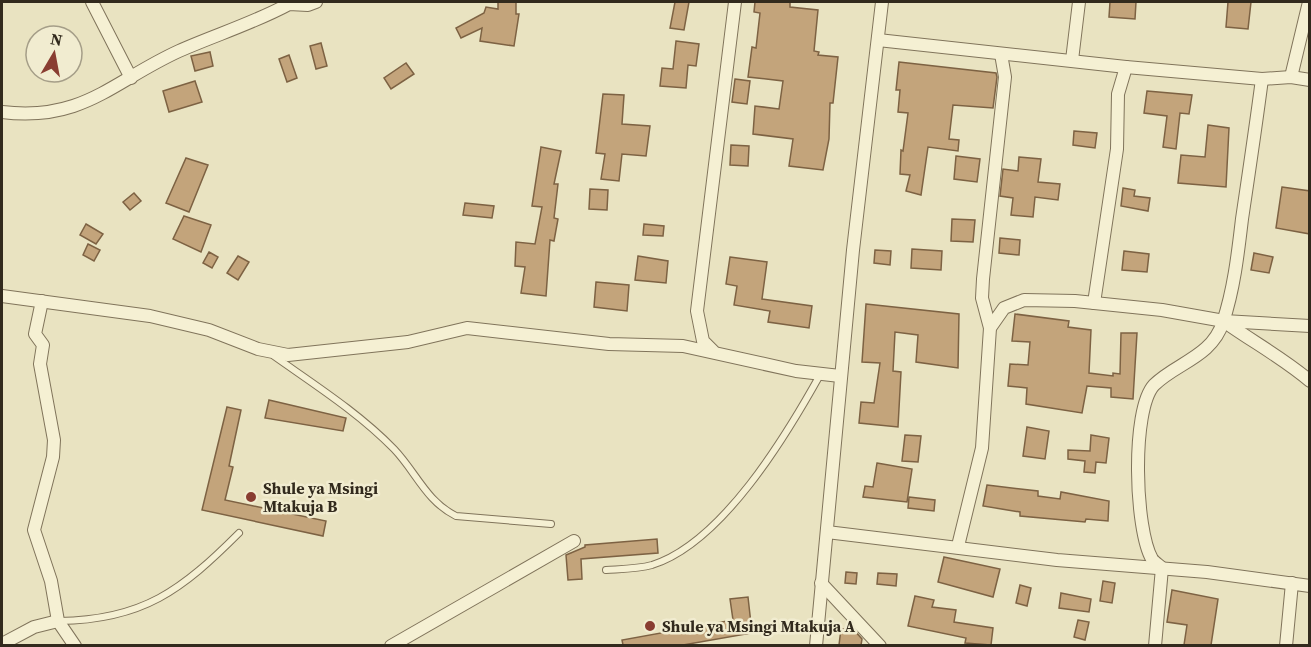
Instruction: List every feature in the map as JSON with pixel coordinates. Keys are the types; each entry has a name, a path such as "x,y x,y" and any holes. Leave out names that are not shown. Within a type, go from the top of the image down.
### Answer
{"street":[{"path":"92,2 131,78"},
{"path":"2,112 44,113 91,101 177,52 289,4 308,5 316,2"},
{"path":"713,351 703,340 697,311 735,2"},
{"path":"816,645 840,376 882,2"},
{"path":"1072,60 1079,2"},
{"path":"1291,77 1309,2"},
{"path":"878,40 1126,67 1262,79 1291,77 1310,80"},
{"path":"958,546 982,448 990,328 982,298 1005,77 1001,54"},
{"path":"1094,303 1117,149 1118,94 1126,67"},
{"path":"1162,568 1152,560 1139,497 1138,459 1147,397 1154,385 1191,361 1218,334 1224,321 1234,278 1262,79"},
{"path":"2,296 150,316 209,330 269,352 288,355 381,345 467,328 539,338 609,344 684,346 765,365 820,375 840,376"},
{"path":"990,328 1004,308 1024,300 1094,303 1162,310 1224,321 1310,326"},
{"path":"42,301 35,336 43,345 40,364 54,440 53,457 34,530 51,581 58,621 75,645"},
{"path":"1224,321 1249,340 1284,358 1310,381"},
{"path":"827,532 958,546 1057,560 1162,568 1310,586"},
{"path":"391,645 574,541"},
{"path":"1155,645 1162,568"},
{"path":"821,583 880,645"},
{"path":"1286,645 1292,584"},
{"path":"2,644 34,627 58,621"}],"lane":[{"path":"269,352 363,420 396,451 432,500 442,509 456,516 551,524"},
{"path":"606,570 651,566 669,558 702,534 738,500 765,464 797,417 820,375"},
{"path":"58,621 96,619 136,608 166,595 189,581 239,533"}],"building":[{"path":"498,2 516,2 516,14 519,14 514,46 480,41 482,28 461,38 456,28 484,13 486,7 498,9"},
{"path":"675,2 689,2 684,30 670,28"},
{"path":"755,2 790,2 790,7 818,10 814,51 819,52 818,55 838,57 833,103 830,103 829,139 823,170 789,166 793,139 753,134 755,106 779,109 783,81 748,77 752,47 756,48 760,13 754,12"},
{"path":"1110,2 1136,2 1135,19 1109,17"},
{"path":"1228,2 1251,2 1248,29 1226,27"},
{"path":"676,41 699,44 696,66 688,65 686,88 660,86 662,68 673,69"},
{"path":"321,43 327,66 316,69 310,46"},
{"path":"210,52 213,66 195,71 191,56"},
{"path":"289,55 297,78 287,82 279,59"},
{"path":"899,62 996,73 997,77 993,108 953,105 949,139 959,140 958,151 928,147 921,195 906,191 910,175 900,174 901,150 903,151 908,113 898,112 900,90 896,90"},
{"path":"406,63 414,74 391,89 384,78"},
{"path":"735,79 750,81 747,104 732,102"},
{"path":"195,81 202,102 169,112 163,91"},
{"path":"1147,91 1192,95 1189,114 1180,113 1176,149 1163,147 1167,116 1144,113"},
{"path":"603,94 624,95 622,124 650,126 646,156 622,154 619,181 601,179 605,154 596,153"},
{"path":"1208,125 1229,128 1226,187 1178,183 1181,155 1205,157"},
{"path":"1074,131 1097,133 1095,148 1073,145"},
{"path":"731,145 749,146 748,166 730,165"},
{"path":"541,147 561,151 554,184 558,184 554,218 558,219 554,241 550,240 546,296 521,293 525,267 515,266 516,242 535,244 542,207 532,206"},
{"path":"956,156 980,159 977,182 954,179"},
{"path":"1019,157 1041,159 1038,182 1060,184 1058,200 1035,197 1033,217 1011,215 1013,198 1000,196 1003,169 1018,171"},
{"path":"186,158 208,165 189,212 166,203"},
{"path":"1282,187 1310,191 1310,234 1276,228"},
{"path":"1123,188 1135,190 1134,196 1150,198 1148,211 1121,206"},
{"path":"590,189 608,190 607,210 589,209"},
{"path":"134,193 141,201 130,210 123,202"},
{"path":"465,203 494,206 492,218 463,215"},
{"path":"184,216 211,225 201,252 173,239"},
{"path":"952,219 975,220 973,242 951,241"},
{"path":"86,224 103,234 96,244 80,235"},
{"path":"644,224 664,226 663,236 643,235"},
{"path":"1000,238 1020,240 1019,255 999,253"},
{"path":"88,244 100,250 94,261 83,255"},
{"path":"912,249 942,251 941,270 911,268"},
{"path":"875,250 891,251 890,265 874,263"},
{"path":"1124,251 1149,254 1147,272 1122,270"},
{"path":"209,252 218,257 212,268 203,263"},
{"path":"1254,253 1273,257 1269,273 1251,270"},
{"path":"238,256 249,262 238,280 227,273"},
{"path":"638,256 668,261 666,283 635,280"},
{"path":"730,257 767,262 762,299 812,306 809,328 768,322 770,311 734,305 737,286 726,284"},
{"path":"596,282 629,285 627,311 594,307"},
{"path":"866,304 959,314 958,368 916,362 918,335 895,332 893,371 901,372 898,427 859,423 861,402 874,403 880,363 862,362"},
{"path":"1015,314 1069,321 1068,327 1091,330 1089,373 1113,376 1113,373 1120,374 1121,333 1137,333 1133,399 1111,397 1111,388 1087,386 1082,413 1026,404 1027,388 1008,386 1010,364 1028,365 1030,342 1012,341"},
{"path":"269,400 346,418 343,431 265,418"},
{"path":"227,407 241,410 229,466 233,467 225,500 326,521 323,536 202,510"},
{"path":"1027,427 1049,431 1045,459 1023,456"},
{"path":"905,435 921,436 918,462 902,461"},
{"path":"1091,435 1109,438 1106,463 1096,462 1095,473 1084,472 1085,461 1068,459 1068,450 1090,451"},
{"path":"877,463 912,469 907,502 863,497 865,486 873,487"},
{"path":"987,485 1038,491 1038,496 1060,499 1061,492 1109,501 1108,521 1086,519 1085,522 1020,516 1020,512 983,506"},
{"path":"909,497 935,500 934,511 908,508"},
{"path":"657,539 658,553 581,559 582,579 568,580 566,555 585,545"},
{"path":"944,557 1000,569 993,597 938,582"},
{"path":"846,572 857,573 856,584 845,583"},
{"path":"878,573 897,574 896,586 877,584"},
{"path":"1103,581 1115,583 1112,603 1100,601"},
{"path":"1020,585 1031,588 1027,606 1016,603"},
{"path":"1172,590 1218,599 1211,645 1184,645 1187,625 1167,622"},
{"path":"1061,593 1091,599 1089,612 1059,608"},
{"path":"915,596 934,600 932,607 956,610 954,622 993,628 991,645 965,643 966,638 908,626"},
{"path":"748,597 752,633 683,645 623,645 622,640 733,620 730,599"},
{"path":"1078,620 1089,622 1085,640 1074,637"},
{"path":"841,629 854,630 862,639 861,645 839,645"}],"place":[{"name":"Shule ya Msingi Mtakuja B","path":"251,497"},
{"name":"Shule ya Msingi Mtakuja A","path":"650,626"}]}
